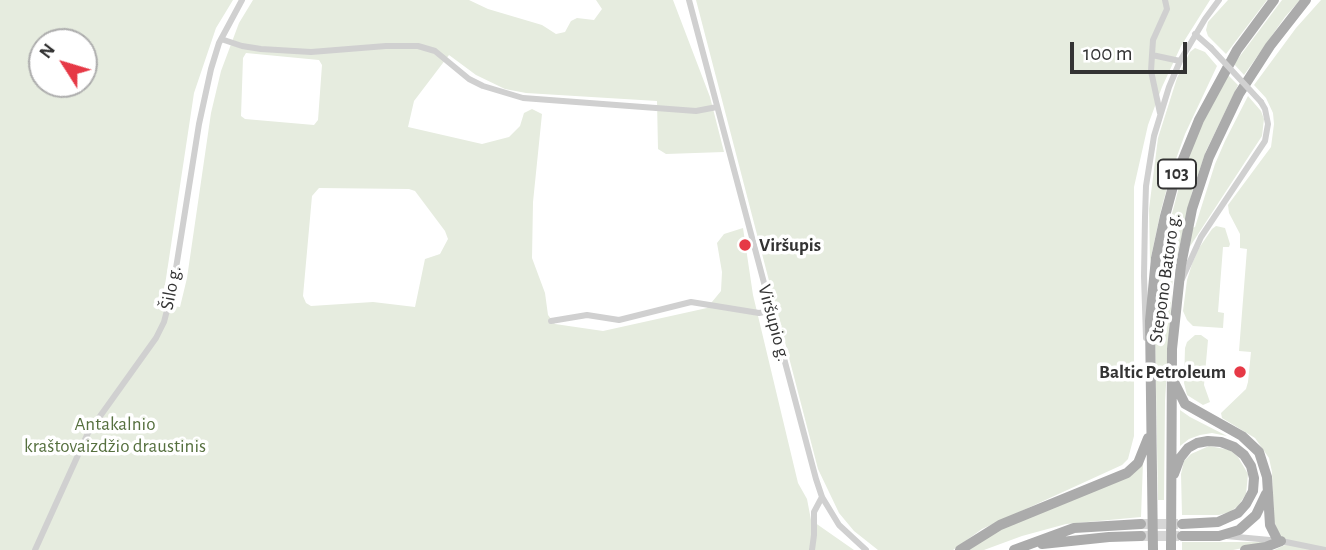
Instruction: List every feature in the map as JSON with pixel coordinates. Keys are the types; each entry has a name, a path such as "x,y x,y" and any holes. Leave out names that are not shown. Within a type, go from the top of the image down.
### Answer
{"main road":[{"name":"Stepono Batoro g.","path":"1153,550 1149,372 1150,321 1156,258 1175,179 1193,132 1243,41 1274,0"},
{"name":"Stepono Batoro g.","path":"1171,550 1171,370 1177,293 1192,209 1223,125 1254,69 1306,0"},
{"path":"1171,370 1177,391 1185,404 1251,443 1264,463 1270,525 1279,541 1266,547 1245,550"},
{"path":"960,550 1000,525 1127,472 1144,454 1151,427"},
{"path":"1171,488 1180,458 1197,443 1221,442 1234,447 1244,455 1251,466 1253,491 1238,513 1218,523 1182,524"},
{"path":"1182,536 1219,536 1239,530 1261,508 1268,486"},
{"path":"1014,550 1074,528 1141,524"},
{"path":"1031,545 1141,536"}],"street":[{"name":"Šilo g.","path":"35,550 88,433 156,338 164,322 173,287 203,102 221,39 242,0"},
{"name":"Viršupio g.","path":"690,0 822,497 839,525 866,550"},
{"path":"1160,113 1151,71 1153,40 1167,9 1165,0"},
{"path":"1149,372 1145,326 1145,216 1150,157 1160,113 1180,61 1219,0"},
{"path":"1177,293 1201,237 1265,141 1267,115 1261,102 1195,34"},
{"path":"221,39 261,49 311,52 418,46 435,51 477,83 512,96 696,111 717,107"},
{"path":"1152,55 1180,61"},
{"path":"551,321 587,315 619,320 691,302 759,313 771,311"},
{"path":"812,550 814,512 822,497"},
{"path":"1219,536 1279,541 1325,550"}],"green space":[{"name":"Antakalnio kraštovaizdžio draustinis","path":"0,0 233,0 216,28 194,93 165,285 159,304 180,307 187,278 211,113 221,71 239,23 253,0 469,0 488,9 542,25 556,34 565,32 571,21 577,18 594,20 602,9 596,0 673,0 710,97 724,152 666,154 658,149 657,101 526,93 505,89 476,75 449,55 414,101 408,127 482,144 509,137 520,126 524,113 532,109 542,114 533,202 532,258 545,293 548,315 555,324 603,331 707,308 721,291 722,272 717,243 724,234 743,228 753,295 798,483 807,499 811,520 854,550 0,550","holes":["246,53 319,60 322,65 318,120 314,125 245,119 241,116 243,58","319,188 415,191 448,239 440,254 425,259 415,307 373,302 311,306 306,303 303,296 312,196"]},
{"path":"696,0 1210,0 1181,46 1162,87 1148,125 1134,187 1134,436 1128,459 1122,465 982,529 953,550 878,550 854,531 839,513 818,469"},
{"path":"1228,0 1267,0 1226,54 1208,36 1206,30 1208,22"},
{"path":"1282,0 1300,0 1244,75 1234,64"},
{"path":"1321,0 1326,0 1326,550 1274,550 1285,545 1285,540 1280,536 1274,521 1269,458 1255,438 1222,418 1221,413 1246,389 1251,352 1239,351 1247,249 1240,248 1240,234 1229,213 1228,205 1271,147 1273,113 1266,98 1254,85 1296,28"},
{"path":"1195,48 1205,52 1217,66 1185,134 1171,173 1150,262 1149,209 1158,138 1177,78 1190,52"},
{"path":"1227,74 1238,85 1206,151 1192,192 1173,275 1165,401 1164,500 1158,500 1155,335 1157,287 1164,244 1184,168"},
{"path":"1248,96 1261,111 1264,119 1262,136 1189,248 1192,228 1195,227 1215,164"},
{"path":"1216,226 1225,228 1230,244 1229,247 1223,247 1218,312 1224,313 1223,328 1193,326 1183,311 1187,280 1199,248"},
{"path":"1195,335 1201,335 1208,340 1204,385 1210,402 1203,405 1187,395 1184,383 1185,348"},
{"path":"1180,410 1227,436 1212,433 1200,435 1180,446"},
{"path":"1209,446 1230,450 1238,457 1248,474 1246,494 1230,512 1219,515 1182,515 1181,474 1184,461 1191,454"},
{"path":"1143,462 1141,517 1066,524 984,550 967,550 990,534"},
{"path":"1182,542 1265,542 1233,550 1182,550"}],"tunnel":[{"path":"1141,524 1178,524"},
{"path":"1141,536 1179,536"}],"place":[{"name":"Viršupis","path":"745,245"},
{"name":"Baltic Petroleum","path":"1240,372"}]}
